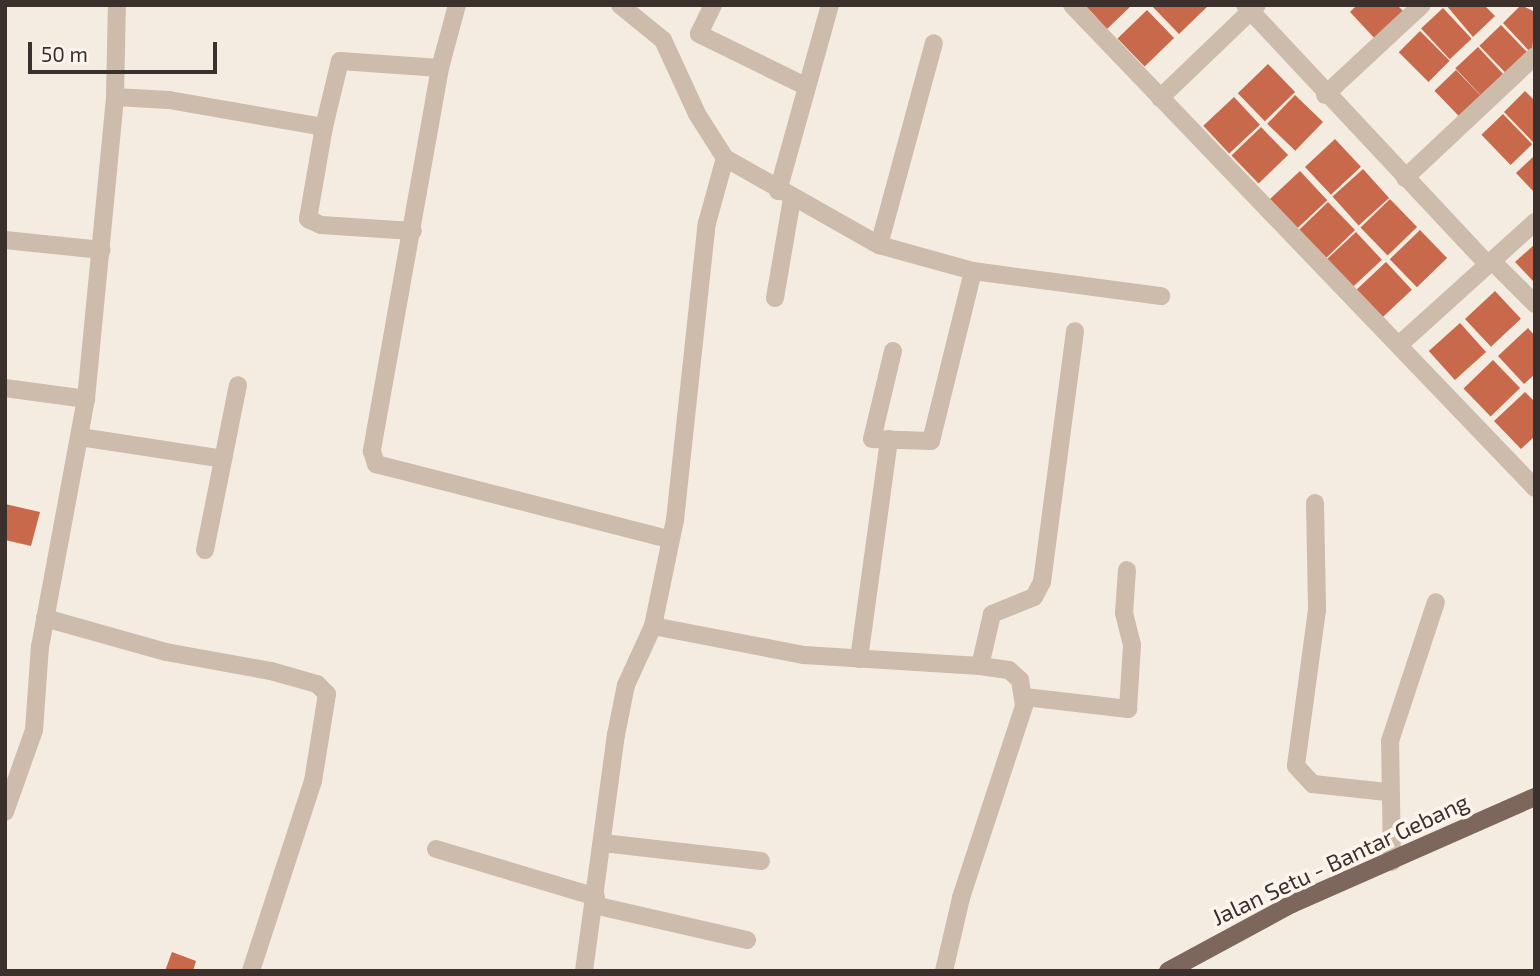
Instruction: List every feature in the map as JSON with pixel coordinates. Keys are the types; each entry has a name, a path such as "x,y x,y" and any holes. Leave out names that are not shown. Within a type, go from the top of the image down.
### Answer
{"main road":[{"name":"Jalan Setu - Bantar Gebang","path":"1168,971 1292,904 1535,797"}],"street":[{"path":"5,812 34,730 45,618 86,399 115,97 117,5"},
{"path":"457,5 440,68 372,451 376,464 383,470 669,538"},
{"path":"620,5 663,40 697,114 725,159 785,195 879,245 973,271 1161,296"},
{"path":"713,5 699,34 807,87"},
{"path":"775,298 785,195 807,87 830,5"},
{"path":"1072,5 1400,344 1535,488"},
{"path":"1325,95 1422,5"},
{"path":"1160,98 1251,7 1325,95 1490,263 1535,304"},
{"path":"879,245 934,43"},
{"path":"1405,178 1535,56"},
{"path":"413,231 321,225 308,219 324,127 340,61 440,68"},
{"path":"115,97 169,100 324,127"},
{"path":"584,971 626,685 653,626 669,538 707,223 725,159"},
{"path":"1400,344 1535,222"},
{"path":"5,240 101,250"},
{"path":"893,351 872,439 936,437 973,271"},
{"path":"980,666 992,614 1034,597 1042,582 1074,331"},
{"path":"205,550 238,385"},
{"path":"5,388 86,399"},
{"path":"80,437 223,459"},
{"path":"859,660 889,439"},
{"path":"1315,503 1317,610 1296,766 1313,784 1387,792"},
{"path":"1026,697 1128,709 1132,645 1124,613 1127,570"},
{"path":"1392,862 1387,792 1390,741 1436,602"},
{"path":"45,618 166,652 271,671 317,684 327,695 313,781 251,971"},
{"path":"653,626 804,655 1009,670 1024,685 1026,697 961,898 944,971"},
{"path":"603,843 761,861"},
{"path":"436,849 595,901 747,940"}],"building":[{"path":"1085,5 1132,5 1107,29"},
{"path":"1151,5 1209,5 1179,34"},
{"path":"1357,5 1397,5 1406,14 1378,42 1350,12"},
{"path":"1446,5 1484,5 1495,16 1473,37"},
{"path":"1521,5 1535,12 1532,54 1503,23"},
{"path":"1443,8 1472,39 1450,59 1421,28"},
{"path":"1147,10 1174,38 1145,67 1118,38"},
{"path":"1501,25 1530,55 1509,76 1479,46"},
{"path":"1420,31 1450,61 1428,82 1399,52"},
{"path":"1478,47 1507,78 1484,99 1455,68"},
{"path":"1268,64 1295,92 1265,121 1238,93"},
{"path":"1456,70 1485,100 1464,121 1434,91"},
{"path":"1525,91 1535,101 1533,142 1504,112"},
{"path":"1295,95 1323,122 1295,151 1267,124"},
{"path":"1234,97 1260,125 1229,153 1203,126"},
{"path":"1503,114 1532,144 1511,165 1481,135"},
{"path":"1261,127 1288,155 1259,184 1232,155"},
{"path":"1335,139 1361,167 1331,195 1305,167"},
{"path":"1535,155 1535,193 1516,173"},
{"path":"1363,169 1389,198 1359,225 1333,196"},
{"path":"1300,171 1327,200 1297,229 1269,200"},
{"path":"1390,199 1417,227 1388,256 1361,227"},
{"path":"1328,202 1355,230 1326,258 1299,230"},
{"path":"1420,230 1447,258 1417,287 1390,259"},
{"path":"1356,232 1382,260 1352,288 1326,260"},
{"path":"1535,244 1535,283 1515,262"},
{"path":"1386,262 1412,290 1381,318 1355,291"},
{"path":"1495,291 1521,319 1491,347 1465,319"},
{"path":"1460,323 1486,352 1455,380 1429,351"},
{"path":"1528,328 1535,336 1535,374 1524,384 1498,356"},
{"path":"1493,360 1520,388 1491,417 1464,388"},
{"path":"1525,392 1535,402 1535,436 1521,449 1494,421"},
{"path":"5,504 40,512 31,546 5,540"},
{"path":"172,952 196,961 193,971 165,971"}]}
